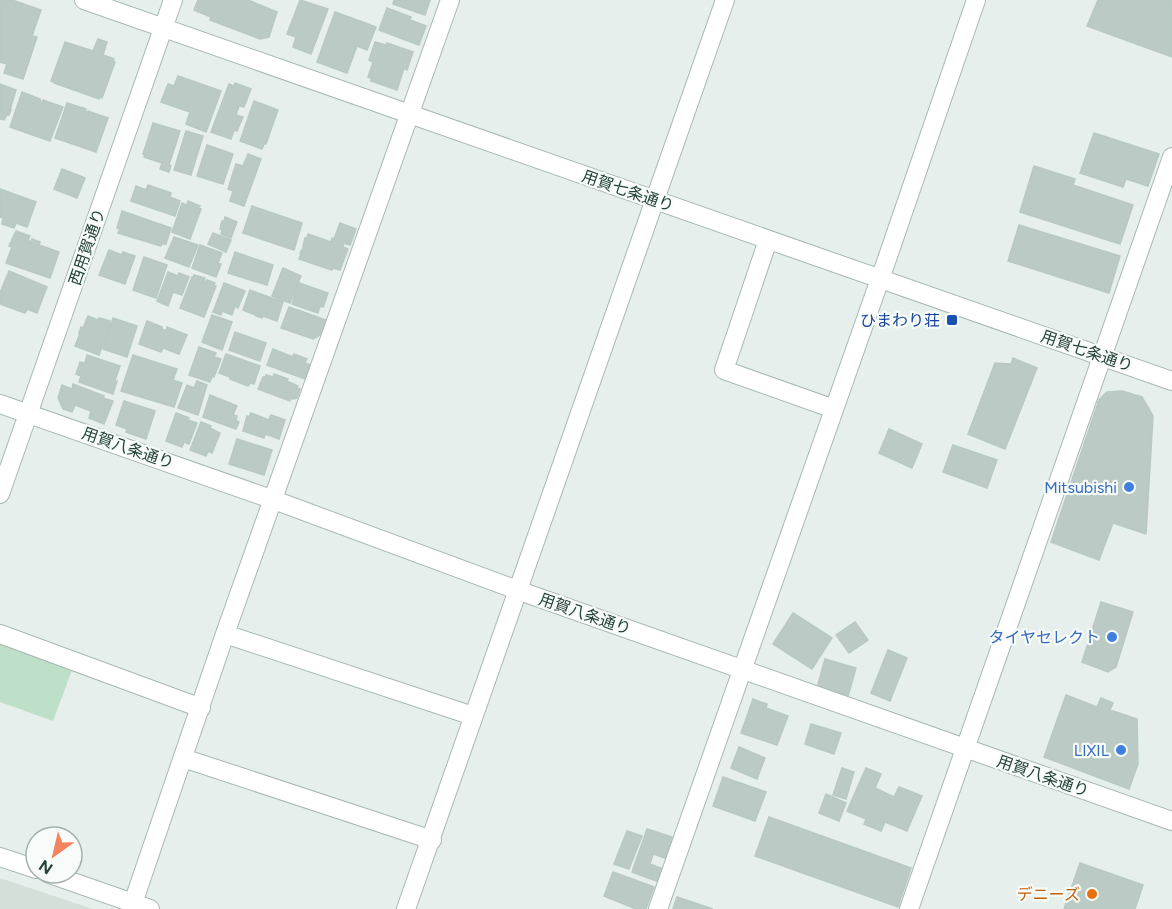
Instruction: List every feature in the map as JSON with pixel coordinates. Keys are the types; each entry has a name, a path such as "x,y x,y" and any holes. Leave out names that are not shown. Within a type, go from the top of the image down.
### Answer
{"street":[{"name":"用賀七条通り","path":"84,0 1172,381"},
{"name":"西用賀通り","path":"0,494 173,0"},
{"path":"81,885 141,906 183,758 225,634 450,0"},
{"path":"406,909 725,0"},
{"path":"658,909 976,0"},
{"path":"909,909 1172,157"},
{"path":"768,240 724,370 834,409"},
{"name":"用賀八条通り","path":"0,404 274,500 517,590 1172,820"},
{"path":"0,634 201,708"},
{"path":"225,634 473,716"},
{"path":"183,758 432,840"},
{"path":"0,857 24,865"}],"shaded area":[{"path":"0,878 93,909 0,909"}],"green space":[{"path":"0,644 72,670 53,721 0,702"}],"building":[{"path":"0,0 12,0 41,10 32,36 37,37 23,79 4,73 7,64 0,62"},
{"path":"198,0 248,0 277,12 269,37 260,39 210,20 211,17 194,10"},
{"path":"300,0 328,9 311,54 293,47 296,37 287,34"},
{"path":"394,0 430,0 425,15 393,4"},
{"path":"1098,0 1172,0 1172,57 1087,26"},
{"path":"387,8 411,17 410,20 426,26 419,45 379,30"},
{"path":"335,12 376,27 367,50 357,46 347,73 317,62"},
{"path":"98,39 107,42 103,55 114,59 115,62 102,98 99,97 99,99 51,81 65,42 93,51"},
{"path":"375,42 386,45 387,43 413,52 407,70 404,68 397,90 371,81 368,77 373,62 369,60"},
{"path":"178,76 221,91 206,132 186,124 190,112 161,102 168,84 174,86"},
{"path":"235,83 251,89 244,107 239,106 236,115 243,117 231,139 211,132 229,84 234,86"},
{"path":"0,84 16,90 9,115 4,120 0,119"},
{"path":"22,92 40,101 63,107 50,141 10,127"},
{"path":"254,101 278,110 266,144 262,149 240,141"},
{"path":"67,103 86,109 88,113 88,111 108,118 96,152 55,138"},
{"path":"153,123 180,131 169,165 171,166 169,172 160,169 162,163 144,157 143,154"},
{"path":"186,131 203,136 191,175 174,170"},
{"path":"1094,133 1159,154 1148,186 1126,179 1123,187 1080,173"},
{"path":"207,145 233,154 223,184 197,176"},
{"path":"248,154 261,159 244,206 230,201 233,191 228,189 236,164 243,166"},
{"path":"1034,166 1075,179 1073,185 1133,205 1120,244 1020,212"},
{"path":"62,169 85,178 77,198 54,189"},
{"path":"148,185 171,193 170,197 180,201 175,216 131,201 136,186 146,190"},
{"path":"0,189 36,202 27,227 16,223 14,228 2,224"},
{"path":"188,201 200,206 198,208 201,209 190,239 172,232 182,203 187,205"},
{"path":"252,206 302,223 294,250 243,233"},
{"path":"122,211 171,228 166,244 161,246 118,233 120,229 117,228"},
{"path":"225,217 237,222 231,238 221,234 222,229 220,229"},
{"path":"340,223 356,229 350,245 344,243 343,247 348,249 340,270 333,268 332,270 299,259 308,234 331,242"},
{"path":"1019,225 1120,256 1109,293 1008,261"},
{"path":"16,231 30,236 28,240 31,242 32,239 40,242 39,245 59,252 50,278 6,263 12,247 9,246"},
{"path":"213,233 231,240 226,252 208,244"},
{"path":"174,237 198,245 189,267 165,258"},
{"path":"200,245 222,253 216,277 192,268"},
{"path":"109,250 122,255 123,252 135,256 125,284 99,275"},
{"path":"235,252 273,265 267,285 228,273"},
{"path":"144,257 167,265 156,298 133,290"},
{"path":"283,268 301,276 290,303 272,296"},
{"path":"9,271 47,287 37,313 27,309 25,313 0,304 0,293"},
{"path":"168,272 189,277 182,295 173,292 168,306 157,301"},
{"path":"194,275 205,278 206,282 207,280 215,283 216,286 204,317 180,308"},
{"path":"224,283 245,291 238,308 235,306 232,315 222,311 221,315 213,312"},
{"path":"299,283 328,293 318,313 292,304"},
{"path":"250,290 283,302 277,321 243,310"},
{"path":"289,307 326,320 320,335 313,339 281,328"},
{"path":"212,315 232,322 222,350 202,342"},
{"path":"88,316 110,321 99,355 75,346 81,327 83,328"},
{"path":"113,318 137,326 127,357 103,349"},
{"path":"147,321 166,331 167,327 187,335 179,354 163,348 161,352 139,344"},
{"path":"235,332 266,343 260,361 229,350"},
{"path":"199,347 216,353 214,357 221,359 210,382 189,375"},
{"path":"273,349 293,357 294,354 307,359 305,363 310,365 305,379 267,365"},
{"path":"226,354 260,366 254,384 250,383 248,386 219,373"},
{"path":"87,355 120,366 113,394 79,382 81,376 76,374 80,362 85,363"},
{"path":"133,355 177,369 173,380 182,383 174,407 121,391"},
{"path":"1013,358 1037,368 1005,449 968,434 995,363 1011,364"},
{"path":"274,374 298,386 297,388 300,389 297,398 290,398 290,401 258,389 263,377 266,375 273,377"},
{"path":"197,381 207,385 198,415 178,408 187,385 194,388"},
{"path":"73,384 113,401 104,424 89,418 91,411 75,405 72,412 63,409 58,398 62,385 72,389"},
{"path":"1122,391 1142,397 1153,416 1146,534 1113,523 1099,560 1051,542 1099,400 1107,392"},
{"path":"210,395 237,406 233,415 237,416 236,420 239,422 236,429 203,417"},
{"path":"124,401 155,411 146,439 126,432 127,429 116,425"},
{"path":"176,413 197,423 189,444 184,442 182,447 166,441"},
{"path":"251,413 269,420 271,415 285,420 279,439 265,434 264,438 243,431 247,416 249,417"},
{"path":"201,422 220,433 212,453 208,451 206,456 190,450"},
{"path":"889,429 922,444 912,468 879,453"},
{"path":"237,439 272,450 264,475 229,464"},
{"path":"953,445 997,460 987,488 943,472"},
{"path":"1101,602 1133,612 1116,667 1108,672 1082,662"},
{"path":"793,613 832,638 812,669 773,644"},
{"path":"855,622 868,640 849,653 836,635"},
{"path":"888,650 907,658 890,701 871,693"},
{"path":"825,659 856,668 848,696 817,688"},
{"path":"1066,695 1097,707 1101,698 1113,703 1110,710 1137,719 1138,764 1129,789 1044,757"},
{"path":"753,699 767,704 766,708 788,716 777,745 741,733"},
{"path":"811,724 841,733 834,754 805,744"},
{"path":"739,747 765,758 757,779 731,768"},
{"path":"842,768 854,772 846,799 833,795"},
{"path":"866,768 881,774 875,788 894,797 899,787 922,796 907,831 885,822 881,831 864,824 866,819 847,811"},
{"path":"723,777 766,792 755,821 713,806"},
{"path":"826,794 846,803 839,821 819,813"},
{"path":"769,817 911,868 898,907 755,856"},
{"path":"647,829 672,837 665,858 653,854 650,864 663,869 659,882 632,872"},
{"path":"627,831 642,836 629,869 614,864"},
{"path":"1080,863 1143,885 1135,909 1064,909"},
{"path":"613,872 654,887 646,909 636,909 604,896"},
{"path":"677,897 713,909 673,909"}],"place":[{"name":"ひまわり荘","path":"952,320"},
{"name":"Mitsubishi","path":"1129,487"},
{"name":"タイヤセレクト","path":"1112,637"},
{"name":"LIXIL","path":"1121,750"},
{"name":"デニーズ","path":"1092,894"}]}
